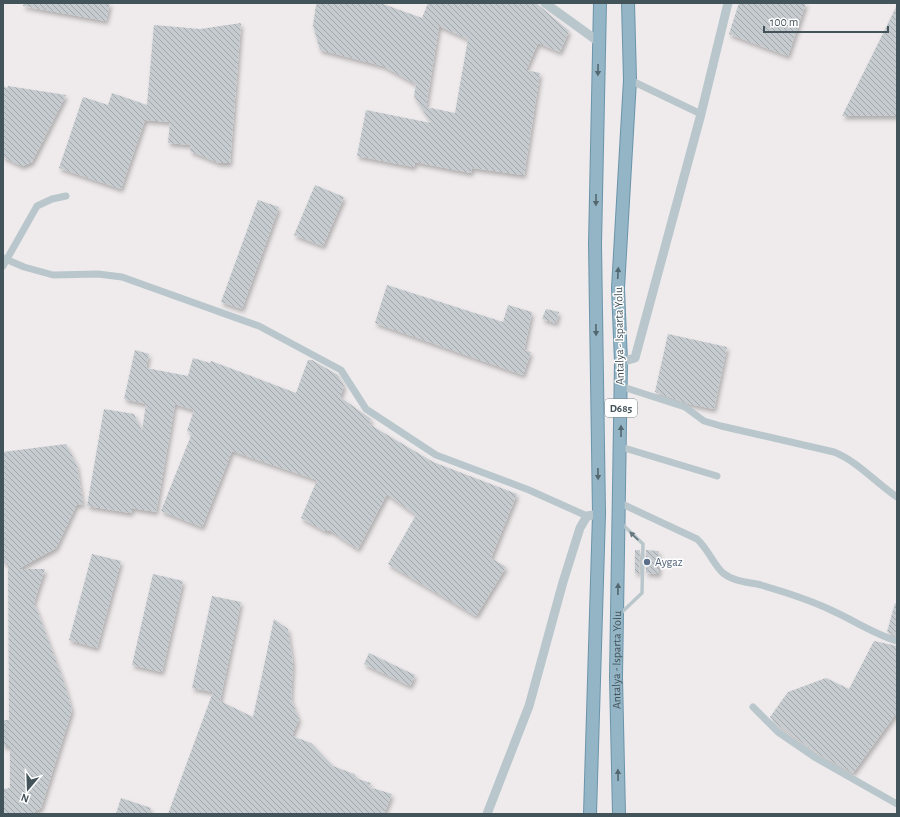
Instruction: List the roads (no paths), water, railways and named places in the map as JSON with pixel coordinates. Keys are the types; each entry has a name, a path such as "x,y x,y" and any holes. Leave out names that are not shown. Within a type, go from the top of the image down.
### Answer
{"highway":[{"name":"Antalya - Isparta Yolu","path":"590,814 594,244 600,3"},
{"name":"Antalya - Isparta Yolu","path":"619,814 616,677 620,522 621,362 618,288 630,80 628,3"}],"street":[{"path":"545,3 599,42"},
{"path":"621,362 635,358 701,114 728,3"},
{"path":"630,80 701,114"},
{"path":"66,196 52,199 37,206 4,262 52,275 98,274 122,277 259,326 341,370 366,409 436,455 593,514 580,528 563,582 529,706 487,814"},
{"path":"620,386 685,407 704,420 721,426 834,452 844,456 856,464 877,484 897,496"},
{"path":"621,447 717,476"},
{"path":"620,503 698,539 706,547 722,573 730,577 815,603 833,610 877,634 897,641"},
{"path":"753,707 778,732 816,758 897,804"}],"lane":[{"path":"617,616 642,593 643,544 620,522"}],"place":[{"name":"Aygaz","path":"647,562"}]}
